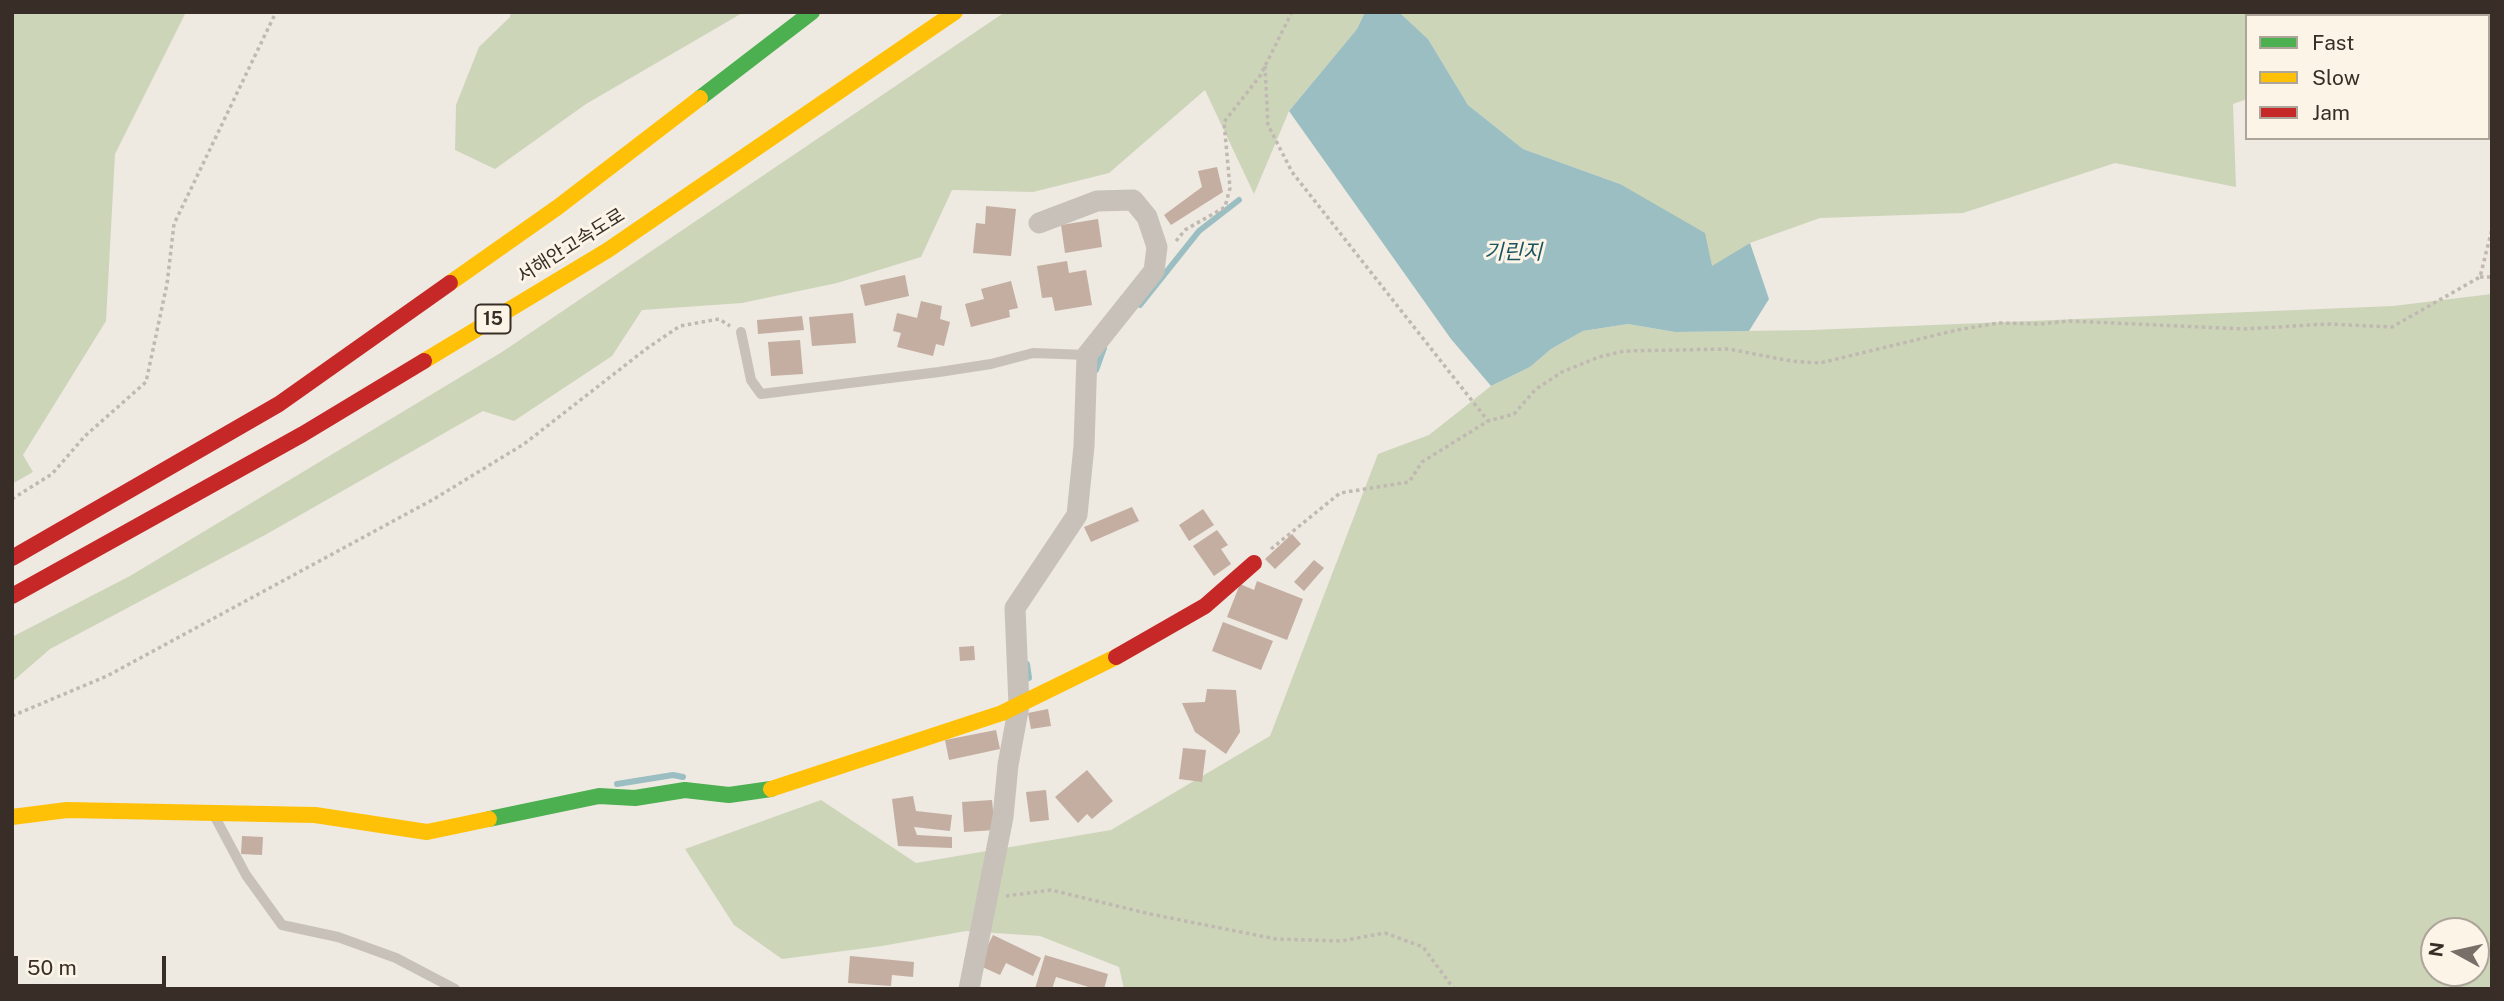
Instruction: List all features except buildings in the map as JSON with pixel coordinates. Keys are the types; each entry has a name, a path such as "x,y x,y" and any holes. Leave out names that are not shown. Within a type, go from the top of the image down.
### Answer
{"main road":[{"name":"서해안고속도로","path":"12,558 279,404 558,206 812,12"},
{"name":"서해안고속도로","path":"12,596 303,434 608,250 955,12"},
{"path":"12,817 67,810 315,815 427,832 599,796 635,798 685,790 729,795 766,790 1002,713 1133,649 1205,606 1254,563"}],"street":[{"path":"969,989 1003,817 1008,765 1019,705 1016,608 1077,514 1084,446 1087,355 1154,271 1157,247 1147,217 1133,200 1097,201 1039,223"}],"lane":[{"path":"741,332 751,380 761,394 939,372 991,364 1033,353 1087,355"},
{"path":"214,814 246,875 282,925 338,937 396,958 455,989"}],"path":[{"path":"12,499 51,474 85,436 146,382 167,284 174,225 276,12"},
{"path":"1154,271 1185,230 1225,207 1230,188 1224,122 1265,66 1292,12"},
{"path":"1265,66 1268,125 1292,172 1488,421"},
{"path":"2480,277 2492,229"},
{"path":"1254,563 1340,494 1409,482 1422,462 1488,421 1514,414 1536,389 1562,372 1599,357 1624,351 1729,349 1791,361 1820,363 1998,323 2040,324 2069,321 2244,329 2327,324 2392,327 2480,277 2492,277"},
{"path":"12,716 107,677 434,499 524,444 646,349 680,326 719,320 741,332"},
{"path":"987,898 1051,890 1150,914 1276,939 1341,941 1385,933 1423,947 1454,989"}],"green space":[{"path":"12,12 186,12 115,154 106,321 23,455 33,472 12,484"},
{"path":"511,12 744,12 586,104 495,169 455,150 456,105 479,47 510,17"},
{"path":"1005,12 1365,12 1357,29 1289,111 1254,194 1205,90 1109,173 1033,192 952,190 921,257 837,283 742,303 642,310 612,356 514,421 483,411 265,535 50,649 12,682 12,637 130,576 502,352"},
{"path":"1399,12 2407,12 2245,14 2245,100 2233,104 2236,187 2115,163 1963,213 1820,218 1750,243 1712,267 1620,184 1523,149 1468,105 1428,39"},
{"path":"2492,294 2492,989 1124,989 1119,967 1040,936 966,931 882,946 782,959 734,925 685,849 821,800 916,863 1111,830 1270,736 1378,454 1429,435 1491,386 1530,367 1551,349 1583,331 1628,324 1675,332 1812,330 2393,306"}],"water":[{"name":"기린지","path":"1365,12 1399,12 1428,39 1468,105 1523,149 1620,184 1705,233 1712,266 1750,243 1769,299 1749,331 1675,332 1628,324 1583,331 1551,349 1530,367 1491,386 1451,339 1289,111 1357,29"}],"waterway":[{"path":"1140,305 1199,231 1239,200"},
{"path":"1096,370 1104,348"},
{"path":"1027,664 1029,678"},
{"path":"617,784 673,775 683,777"}],"traffic: fast":[{"path":"700,98 812,12"},
{"path":"489,819 599,796 635,798 685,790 729,795 771,789"}],"traffic: slow":[{"path":"424,361 608,250 955,12"},
{"path":"450,283 558,207 700,98"},
{"path":"771,789 1002,713 1116,657"},
{"path":"12,817 67,810 315,815 427,832 489,819"}],"traffic: jam":[{"path":"12,558 279,404 450,283"},
{"path":"12,596 303,434 424,361"},
{"path":"1116,657 1205,606 1254,563"}]}
